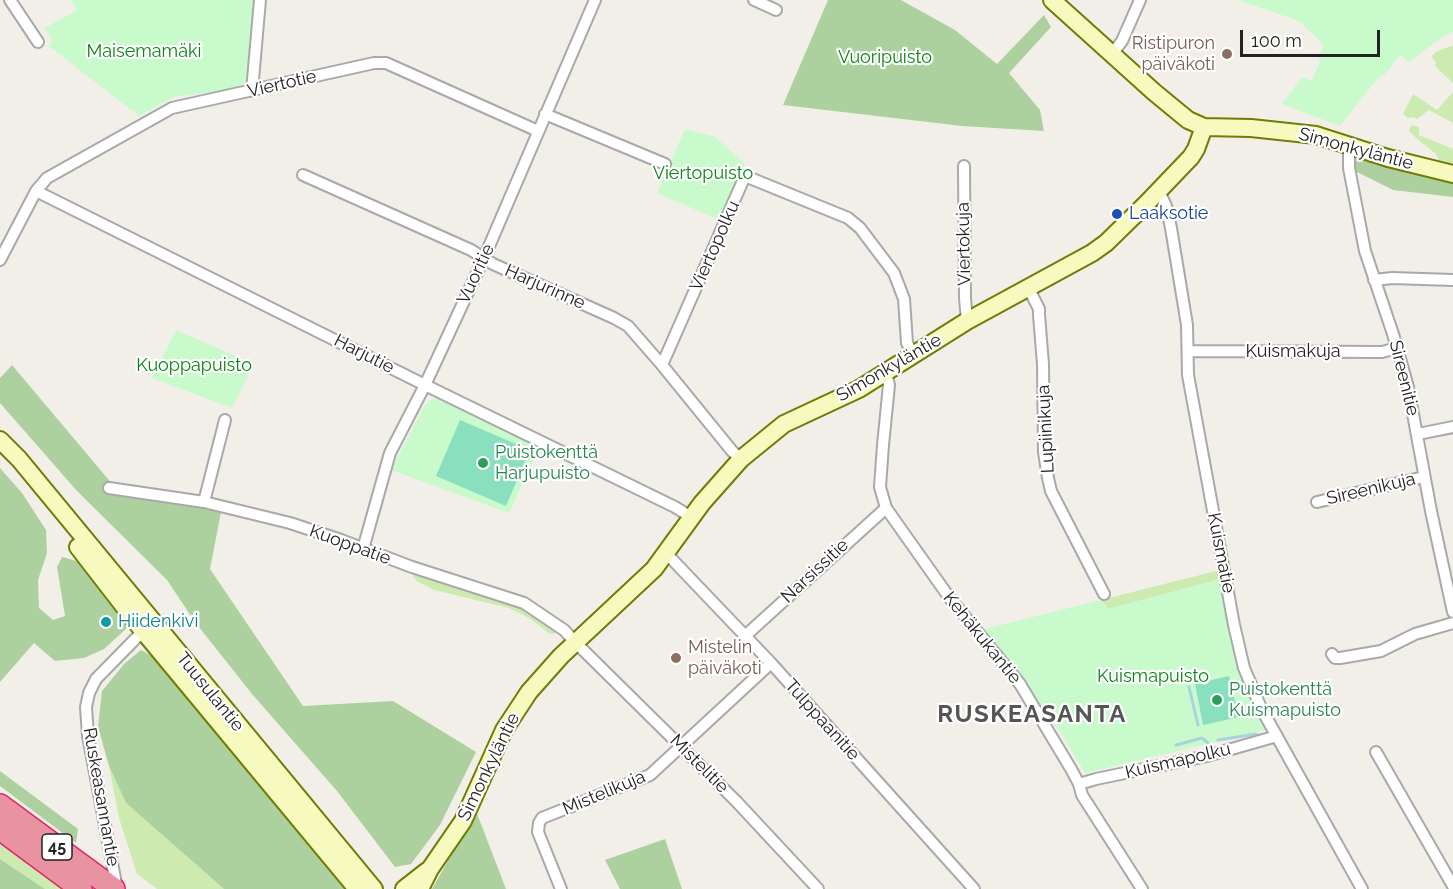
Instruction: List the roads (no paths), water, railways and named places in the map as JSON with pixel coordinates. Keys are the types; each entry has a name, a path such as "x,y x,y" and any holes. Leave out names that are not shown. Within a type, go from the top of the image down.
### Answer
{"highway":[{"name":"45","path":"0,805 116,889"},
{"name":"45","path":"0,829 81,889"}],"main road":[{"path":"1052,0 1188,120 1204,128"},
{"name":"Simonkyläntie","path":"420,889 430,869 463,821 492,756 516,711 542,676 640,585 666,554 691,517 741,459 784,424 844,397 886,374 967,321 1029,289 1106,243 1191,157 1204,128 1251,128 1316,135 1388,158 1453,174"},
{"name":"Tuusulantie","path":"0,440 19,459 357,889"},
{"name":"Tuusulantie","path":"0,446 148,626 374,889"},
{"name":"Simonkyläntie","path":"404,889 430,869"}],"street":[{"path":"10,0 38,42"},
{"path":"252,91 260,0"},
{"name":"Vuoritie","path":"363,549 390,453 425,385 484,258 595,0"},
{"path":"754,0 776,10"},
{"path":"1112,54 1122,41 1140,0"},
{"name":"Viertotie","path":"36,190 47,178 172,108 374,63 386,63 538,131"},
{"path":"545,114 665,164"},
{"name":"Sireenitie","path":"1352,146 1349,168 1365,251 1397,348 1418,434 1424,477 1453,608"},
{"name":"Viertokuja","path":"964,166 967,321"},
{"name":"Harjurinne","path":"303,175 471,250 493,264 628,326 741,459"},
{"name":"Viertopolku","path":"662,365 745,176 848,218 860,228 894,273 904,299 907,343 914,357"},
{"path":"0,260 36,190"},
{"name":"Harjutie","path":"36,190 425,385 675,507 691,517"},
{"name":"Kuismatie","path":"1159,191 1166,206 1171,228 1187,325 1188,375 1234,625 1246,673 1261,708 1362,889"},
{"path":"1374,280 1392,278 1453,280"},
{"name":"Lupiinikuja","path":"1029,289 1039,309 1043,364 1044,452 1051,491 1104,594"},
{"name":"Kuismakuja","path":"1188,351 1382,352 1397,348"},
{"name":"Kehäkukantie","path":"886,374 890,385 880,487 886,508 949,597 1020,684 1079,784 1086,802 1142,889"},
{"path":"204,502 225,420"},
{"path":"1418,434 1453,427"},
{"name":"Sireenikuja","path":"1317,501 1424,477"},
{"name":"Kuoppatie","path":"109,488 204,502 290,523 412,567 524,603 564,630 576,643"},
{"name":"Narsissitie","path":"745,636 886,508"},
{"name":"Tulppaanitie","path":"666,554 771,663 975,889"},
{"path":"1332,654 1335,658 1340,658 1381,651 1415,634 1453,623"},
{"name":"Ruskeasannantie","path":"116,889 88,736 86,707 89,693 96,679 148,626"},
{"name":"Mistelitie","path":"576,643 682,746 818,889"},
{"name":"Mistelikuja","path":"561,889 538,832 542,818 650,775 771,663"},
{"name":"Kuismapolku","path":"1079,784 1207,756 1277,736"},
{"path":"1376,752 1453,886"}],"waterway":[{"path":"1189,687 1198,725"},
{"path":"1218,740 1256,734"},
{"path":"1176,745 1202,738 1208,743"}],"place":[{"name":"Ristipuron päiväkoti","path":"1227,54"},
{"name":"Laaksotie","path":"1117,214"},
{"name":"Puistokenttä Harjupuisto","path":"483,463"},
{"name":"Hiidenkivi","path":"106,622"},
{"name":"Mistelin päiväkoti","path":"676,658"},
{"name":"Puistokenttä Kuismapuisto","path":"1217,700"}],"district":[{"name":"RUSKEASANTA","path":"1032,715"}],"park label":[{"name":"Maisemamäki","path":"144,52"},
{"name":"Vuoripuisto","path":"885,58"},
{"name":"Viertopuisto","path":"703,174"},
{"name":"Kuoppapuisto","path":"194,366"},
{"name":"Kuismapuisto","path":"1153,677"}]}
